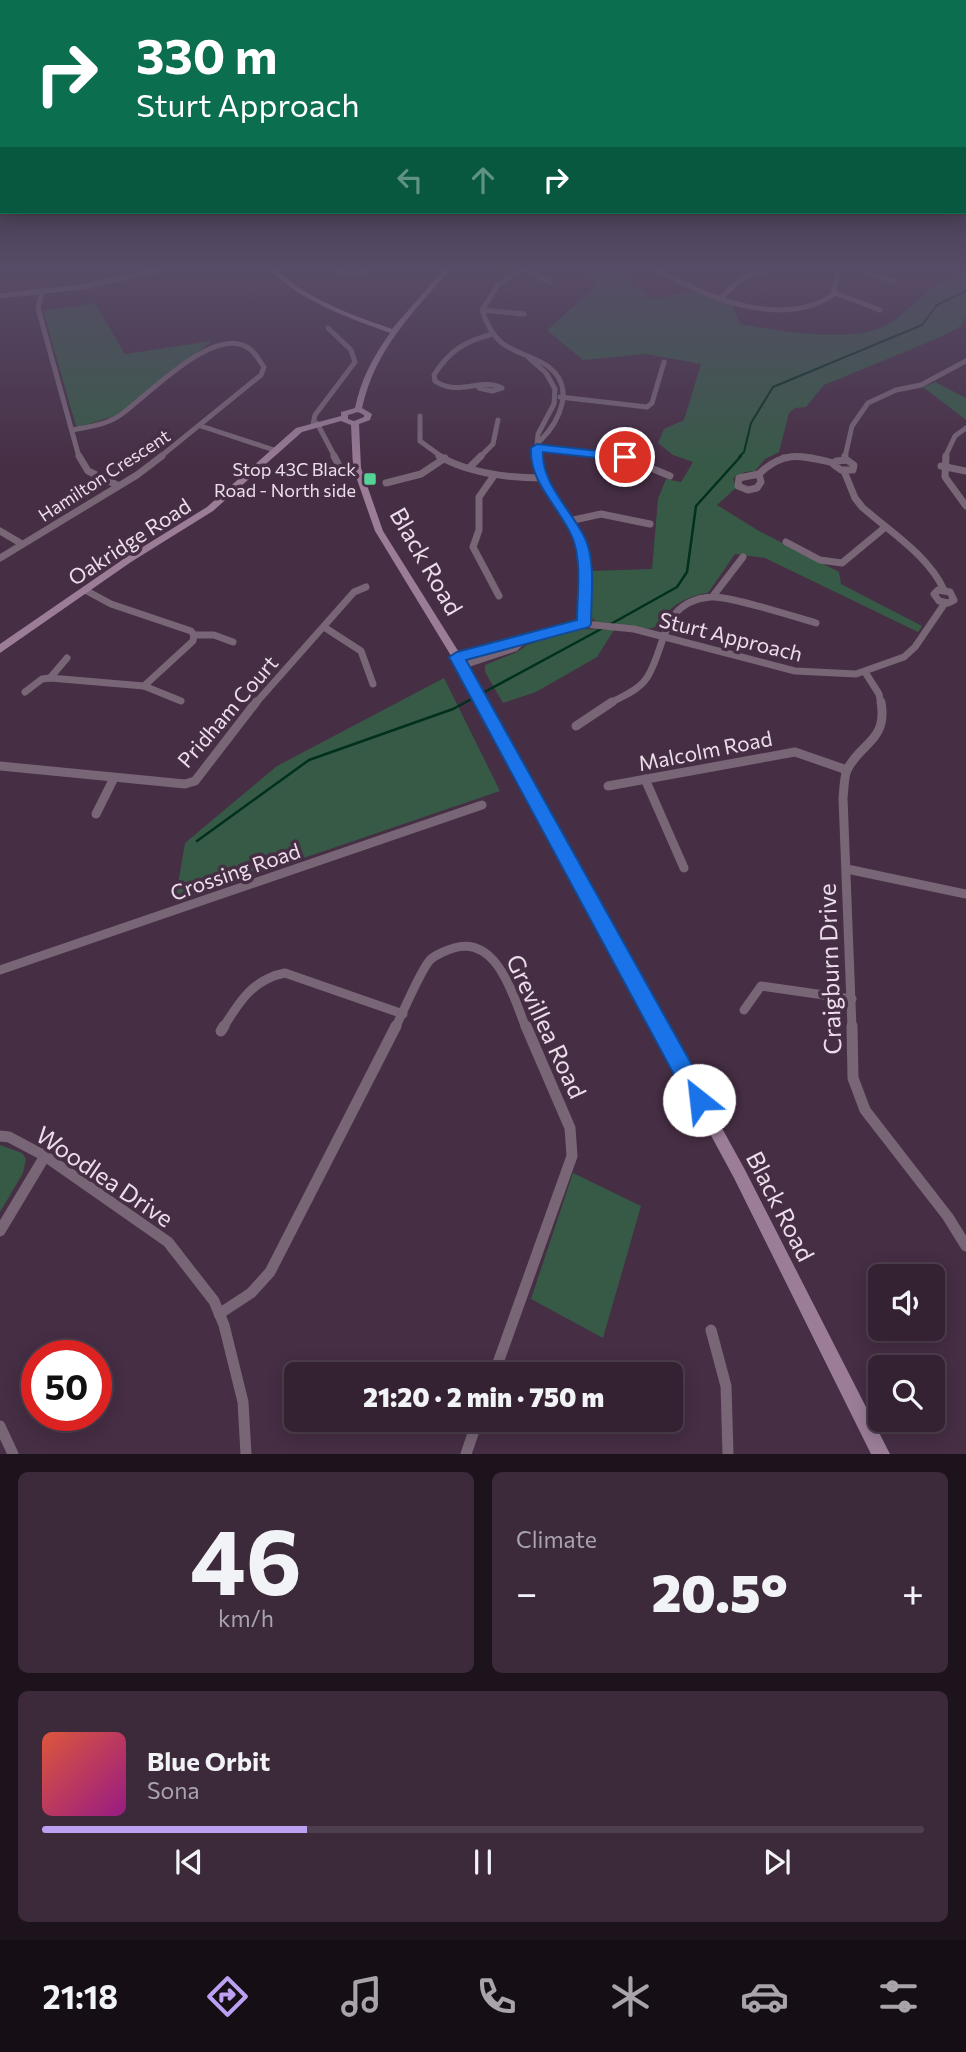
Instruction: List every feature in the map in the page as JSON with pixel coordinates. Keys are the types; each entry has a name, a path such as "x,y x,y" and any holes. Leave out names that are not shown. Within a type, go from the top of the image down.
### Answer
{"main road":[{"path":"355,423 343,418 349,410 358,409 360,390 371,365 391,337"},
{"name":"Black Road","path":"358,409 368,414 367,418 355,423 358,468 379,531 459,662 739,1173 881,1454"},
{"name":"Oakridge Road","path":"0,649 210,509 299,430 343,418"}],"street":[{"path":"46,337 80,461 89,471 117,485"},
{"path":"337,337 351,350 355,362 315,415 315,424 344,475"},
{"path":"479,388 445,388 435,380 434,375 453,348 485,337"},
{"path":"496,337 507,346 543,364 556,376 565,390 558,418 538,444"},
{"name":"Hamilton Crescent","path":"0,558 117,485 138,475 261,375 263,363 249,346 230,342 214,345 118,417 72,430"},
{"path":"529,358 551,380 556,397 555,407 538,435 536,462 579,540 584,569 584,624"},
{"path":"844,460 852,426 868,403 896,390 921,385 966,361"},
{"path":"556,397 647,407 652,403 664,362"},
{"path":"420,416 420,441 429,451 493,477 544,478"},
{"path":"470,467 494,444 498,420"},
{"path":"201,426 277,450"},
{"path":"966,428 957,433 941,467 942,474 966,506"},
{"path":"538,444 584,455 617,456 670,476"},
{"path":"759,474 768,462 787,455 834,463 844,460 855,467 853,470 844,471 835,467 834,463"},
{"path":"386,483 421,474 445,458"},
{"path":"941,467 966,471"},
{"path":"844,471 855,498 883,529 931,569 942,582 944,590"},
{"path":"493,477 479,497 479,530 473,547 499,596"},
{"path":"569,521 601,514 650,524"},
{"path":"786,542 822,561 837,564 842,563 883,529"},
{"path":"0,531 22,544"},
{"path":"713,596 743,557"},
{"name":"Pridham Court","path":"0,765 185,784 195,780 261,696 354,592 366,587"},
{"path":"85,590 111,604 191,631 194,635 214,635 233,642"},
{"path":"955,598 951,603 945,603 934,594 938,590 944,590 955,598 966,601"},
{"path":"576,726 598,709 637,688 648,676 669,620 681,606 713,596 816,623"},
{"name":"Sturt Approach","path":"459,662 515,648 523,640 584,624 634,629 795,671 822,674 865,672 904,657 915,647 945,603"},
{"path":"324,626 361,651 373,684"},
{"path":"144,686 193,641 194,635"},
{"path":"50,678 67,658"},
{"path":"847,770 877,735 883,714 879,694 865,672"},
{"path":"24,692 42,679 50,678 144,686 181,701"},
{"name":"Malcolm Road","path":"608,786 795,752 847,770"},
{"name":"Craigburn Drive","path":"847,770 843,798 853,1078 865,1110 948,1217 966,1246"},
{"path":"96,814 114,778"},
{"path":"645,779 684,868"},
{"name":"Crossing Road","path":"0,970 482,805"},
{"path":"847,869 966,894"},
{"name":"Grevillea Road","path":"219,1314 251,1293 270,1272 430,960 457,946 483,950 499,965 570,1128 572,1156 499,1362"},
{"path":"221,1031 248,990 274,974 285,973 402,1014"},
{"path":"744,1010 761,986 852,999"},
{"name":"Woodlea Drive","path":"0,1136 9,1137 45,1156 168,1242 214,1301 243,1402 246,1454"},
{"path":"0,1231 45,1156"},
{"path":"711,1330 726,1386 728,1454"},
{"path":"0,1426 13,1454"},
{"path":"466,1454 474,1432"}],"green space":[{"path":"50,337 115,337 125,354 212,341 118,415 76,426"},
{"path":"555,337 941,337 824,385 806,407 795,408 789,413 779,452 765,459 755,471 733,478 736,488 717,505 759,531 839,572 841,584 922,626 918,632 765,558 735,554 708,593 680,602 656,627 641,628 596,622 589,615 590,571 652,569 658,499 666,479 681,482 693,462 673,455 658,443 664,429 684,420 701,364 646,354 583,360"},
{"path":"935,382 966,398 966,420 923,387"},
{"path":"579,629 614,630 597,657 536,692 503,703 485,672 485,665 527,645"},
{"path":"444,678 500,791 175,902 185,843 277,766"},
{"path":"0,1145 22,1153 26,1159 23,1173 0,1212"},
{"path":"573,1173 641,1206 603,1338 531,1299"}],"waterway":[{"path":"739,457 744,452 751,423 773,387 894,337"},
{"path":"609,625 677,587 687,572 696,506 741,456"},
{"path":"197,841 309,760 453,709 603,628"}],"place":[{"name":"Stop 43C Black Road - North side","path":"370,479"}],"route":[{"path":"625,457 609,454 584,455 537,448 536,462 547,487 579,540 584,569 584,624 457,657 699,1100"}]}
